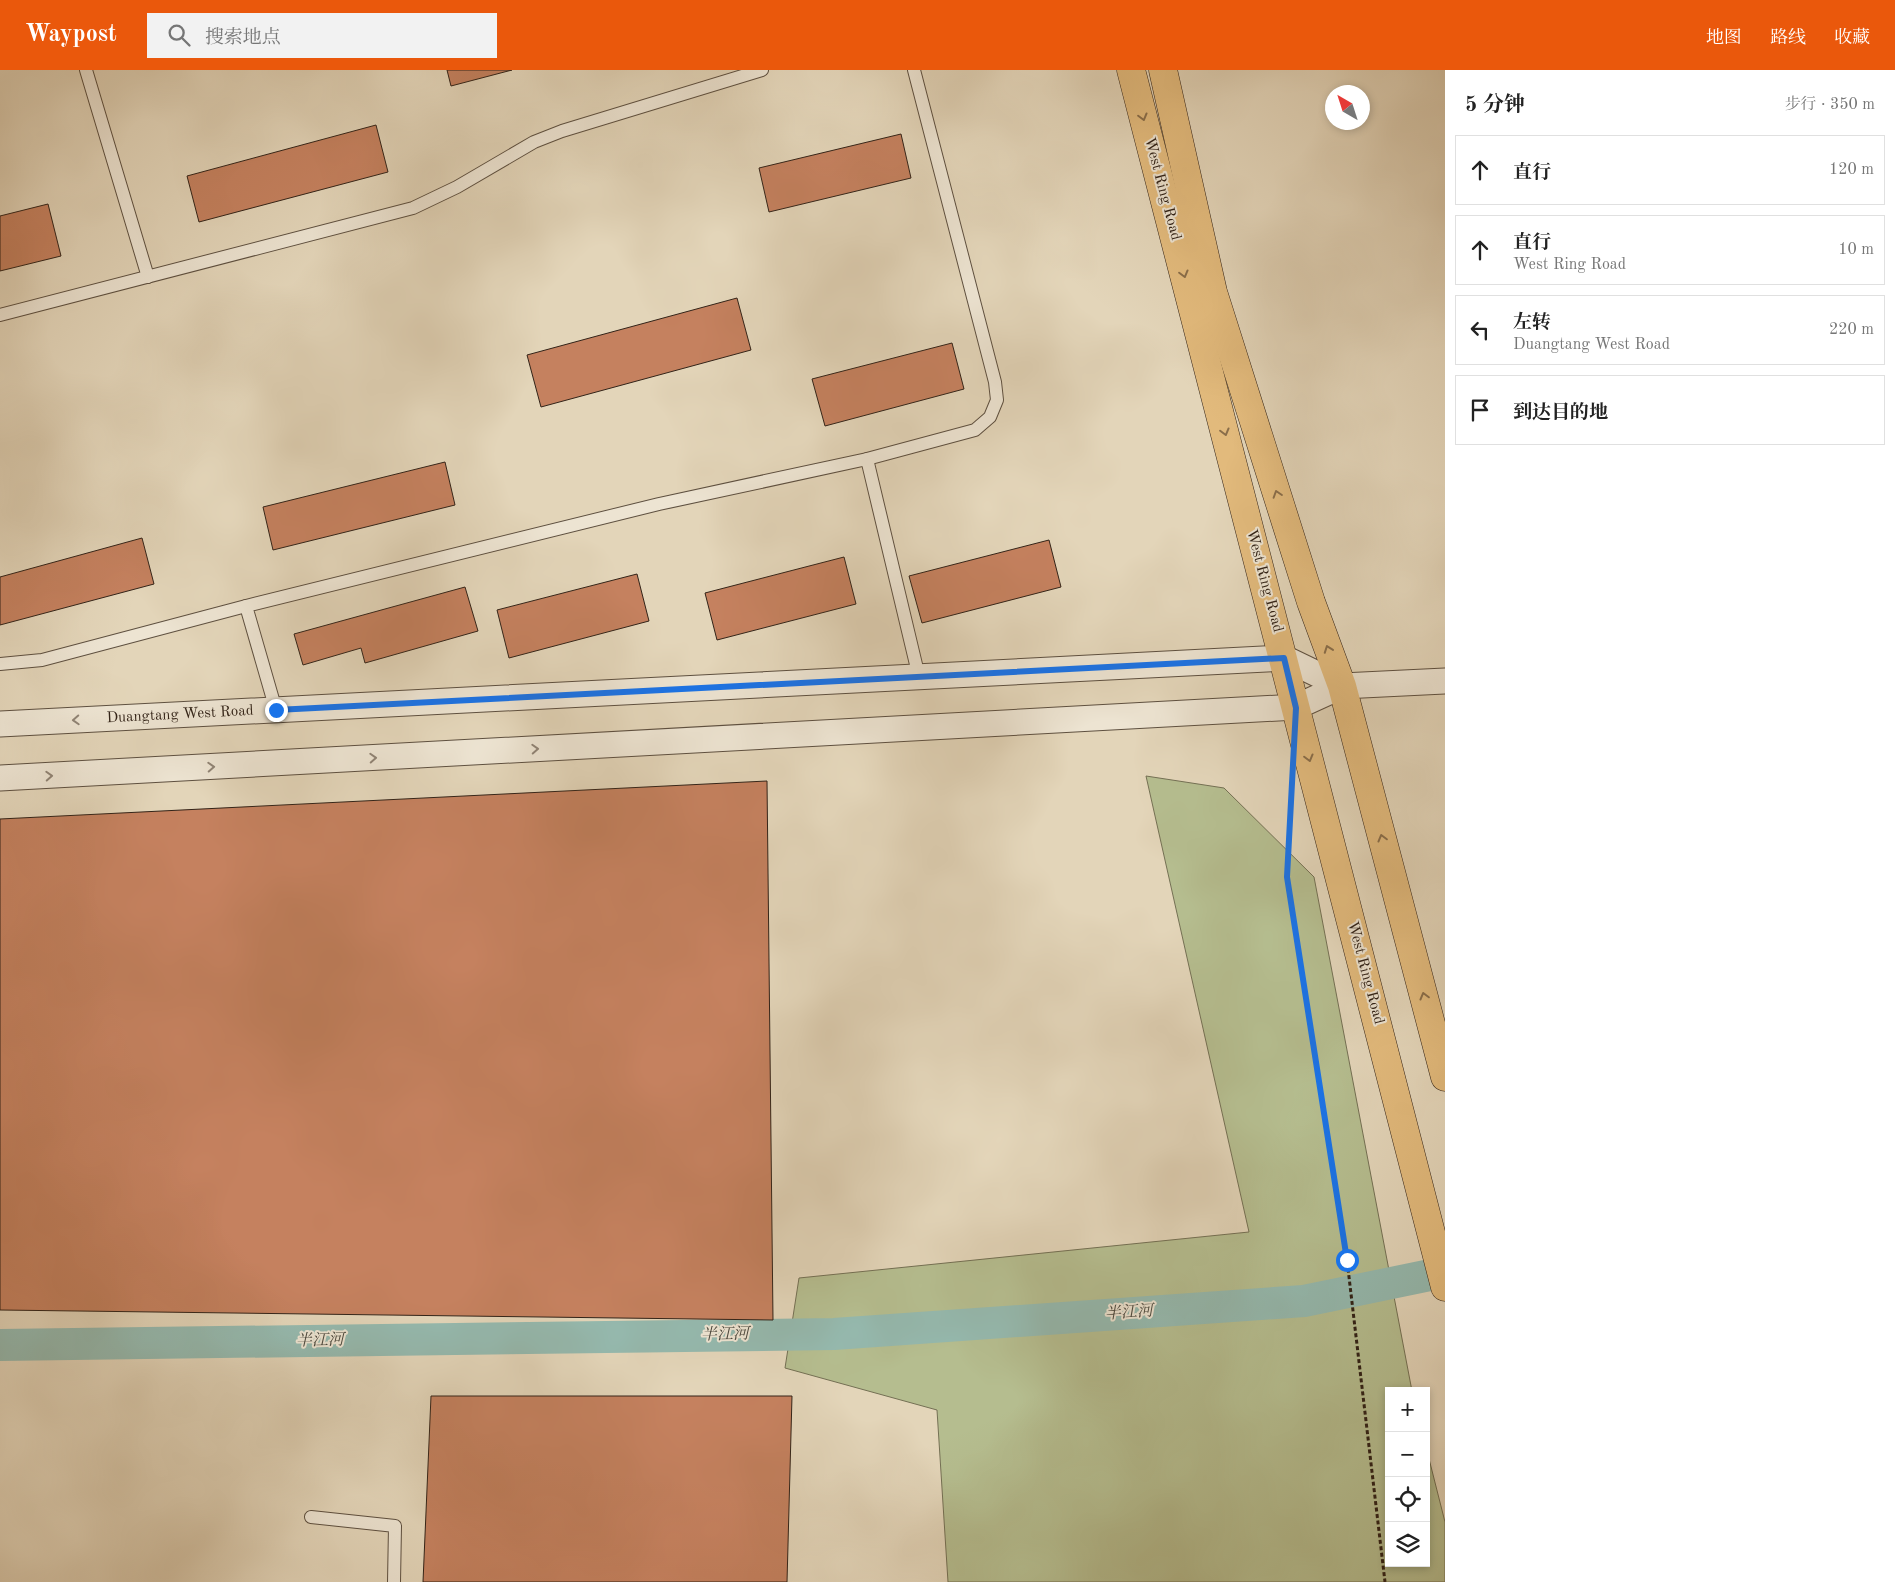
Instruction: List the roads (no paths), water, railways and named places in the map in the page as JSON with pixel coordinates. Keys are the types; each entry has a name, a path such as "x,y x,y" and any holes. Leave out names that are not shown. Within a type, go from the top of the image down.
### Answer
{"main road":[{"name":"West Ring Road","path":"1131,70 1445,1287"},
{"name":"West Ring Road","path":"1163,70 1213,292 1311,602 1342,686 1445,1077"}],"street":[{"name":"Duangtang West Road","path":"0,724 1284,658 1342,686"},
{"path":"0,778 1296,708 1342,686 1445,682"}],"lane":[{"path":"86,70 148,277"},
{"path":"0,315 413,208 457,187 534,142 562,131 762,70"},
{"path":"0,664 42,660 246,606 659,504 867,459 975,430 990,417 997,400 995,382 914,70"},
{"path":"867,459 919,677"},
{"path":"246,606 276,710"},
{"path":"311,1517 395,1526 394,1582"}],"waterway":[{"name":"半江河","path":"0,1345 834,1334 1304,1301 1445,1272"}]}
